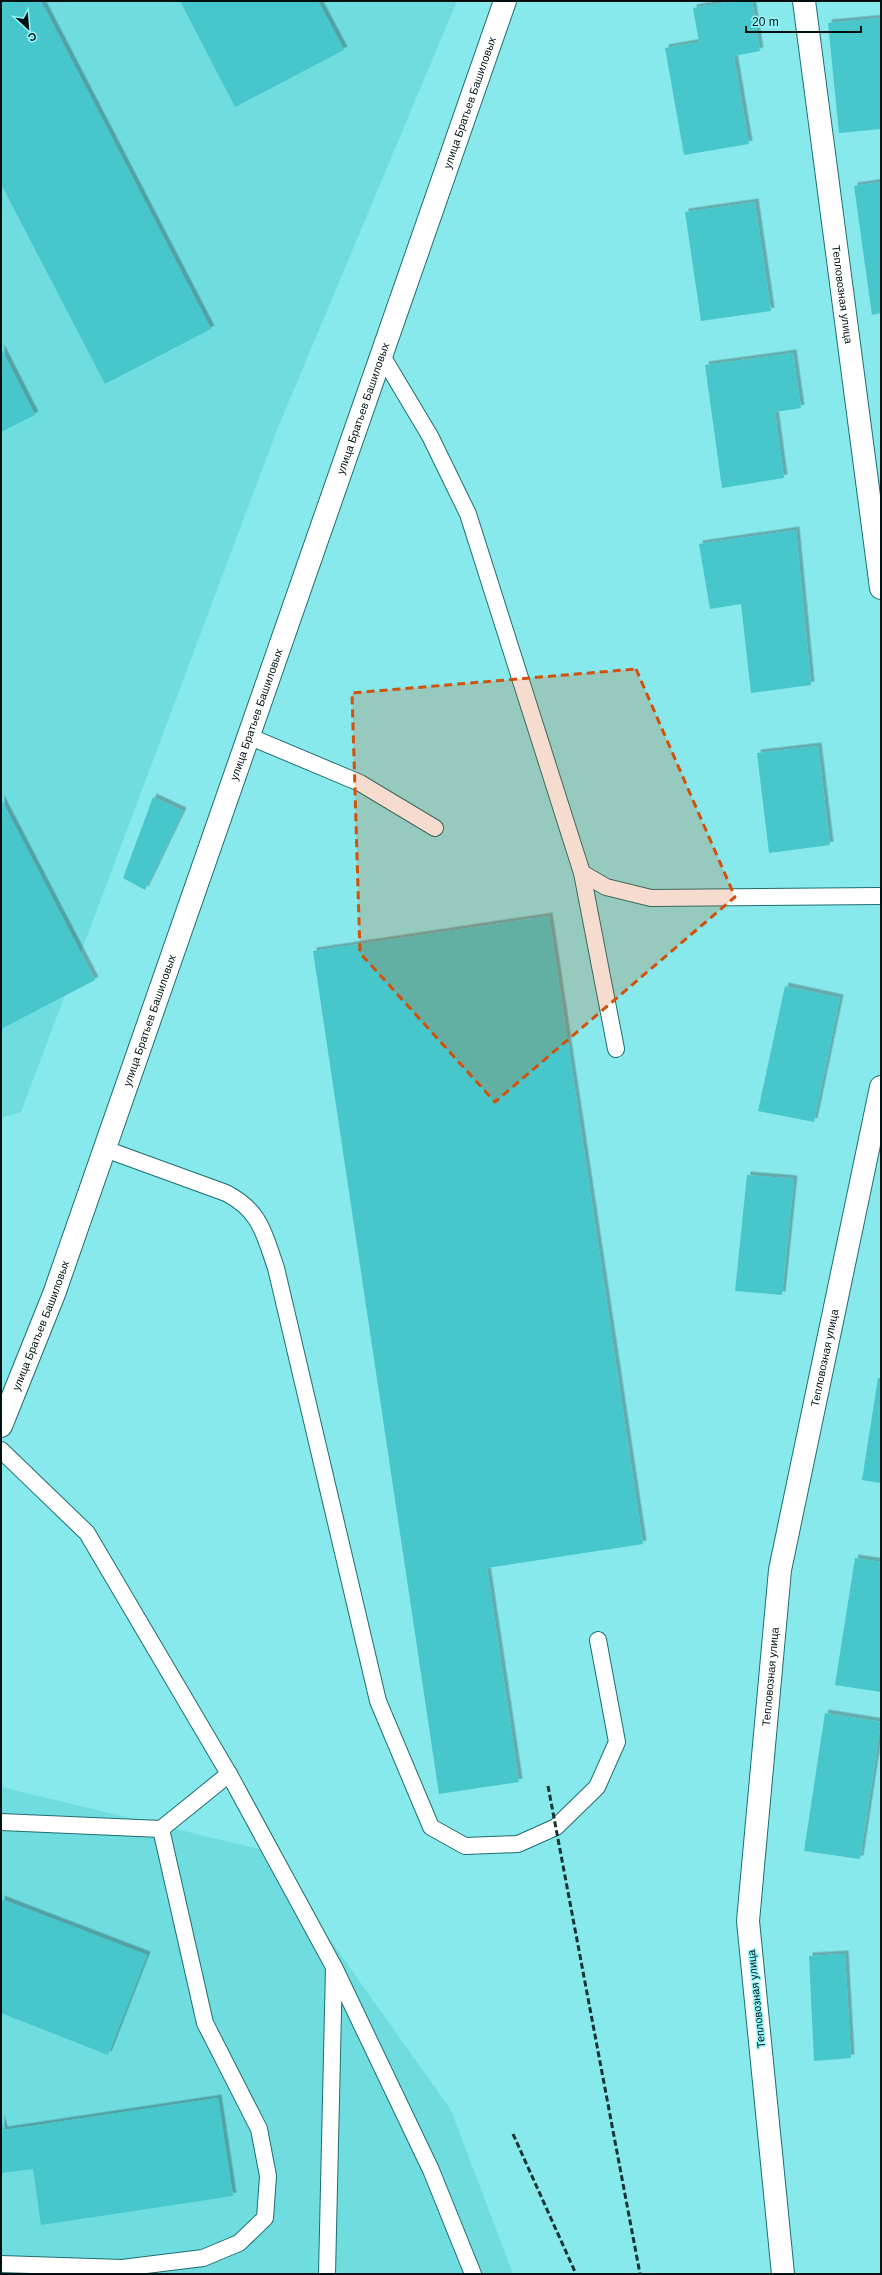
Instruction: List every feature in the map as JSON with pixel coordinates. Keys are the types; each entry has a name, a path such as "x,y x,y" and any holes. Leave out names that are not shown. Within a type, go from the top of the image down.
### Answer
{"street":[{"name":"улица Братьев Башиловых","path":"1,1426 54,1294 505,1"},
{"name":"Тепловозная улица","path":"804,1 881,588"},
{"name":"Тепловозная улица","path":"783,2274 748,1921 780,1570 881,1087"}],"lane":[{"path":"382,354 430,436 468,514 582,874 616,1049"},
{"path":"248,736 360,783 435,828"},
{"path":"582,874 606,887 651,898 881,896"},
{"path":"105,1149 226,1193 242,1201 261,1224 276,1268 378,1701 431,1828 465,1846 518,1844 556,1827 597,1787 616,1742 598,1640"},
{"path":"1,1450 87,1533 229,1774 334,1967 431,2170 473,2274"},
{"path":"1,1822 160,1829 229,1774"},
{"path":"1,2264 122,2268 203,2258 239,2243 265,2218 268,2176 259,2129 205,2023 160,1829"},
{"path":"327,2274 334,1967"}],"highlighted area":[{"path":"636,669 735,897 495,1102 360,953 352,693"}],"shaded area":[{"path":"1,1 457,1 277,430 21,1112 1,1118"},
{"path":"1,1787 267,1851 451,2110 513,2274 1,2274"}],"building":[{"path":"1,1 41,1 211,329 105,384 1,184"},
{"path":"180,1 318,1 344,50 235,107"},
{"path":"733,1 752,1 760,51 734,56 749,144 684,155 665,48 699,42 693,8"},
{"path":"881,18 881,129 839,133 828,23"},
{"path":"881,182 881,313 872,315 854,186"},
{"path":"755,202 771,311 701,321 685,212"},
{"path":"1,348 35,415 1,432"},
{"path":"793,353 801,408 775,412 784,478 722,488 705,365"},
{"path":"796,530 811,685 751,693 741,604 710,609 699,544"},
{"path":"818,746 830,845 769,853 757,753"},
{"path":"153,797 183,811 145,890 123,878"},
{"path":"1,799 95,980 1,1029"},
{"path":"549,916 643,1544 487,1568 519,1782 439,1794 313,951"},
{"path":"785,986 840,998 814,1122 758,1111"},
{"path":"747,1175 794,1179 782,1295 735,1291"},
{"path":"878,1378 881,1378 881,1483 862,1480"},
{"path":"855,1558 881,1562 881,1692 835,1685"},
{"path":"825,1713 881,1722 860,1859 804,1851"},
{"path":"1,1899 147,1955 108,2055 1,2013"},
{"path":"845,1954 851,2058 814,2061 809,1956"},
{"path":"218,2098 233,2196 41,2225 33,2169 1,2173 1,2118 4,2130"}],"railway":[{"path":"548,1786 640,2274"},
{"path":"513,2134 576,2274"}]}
